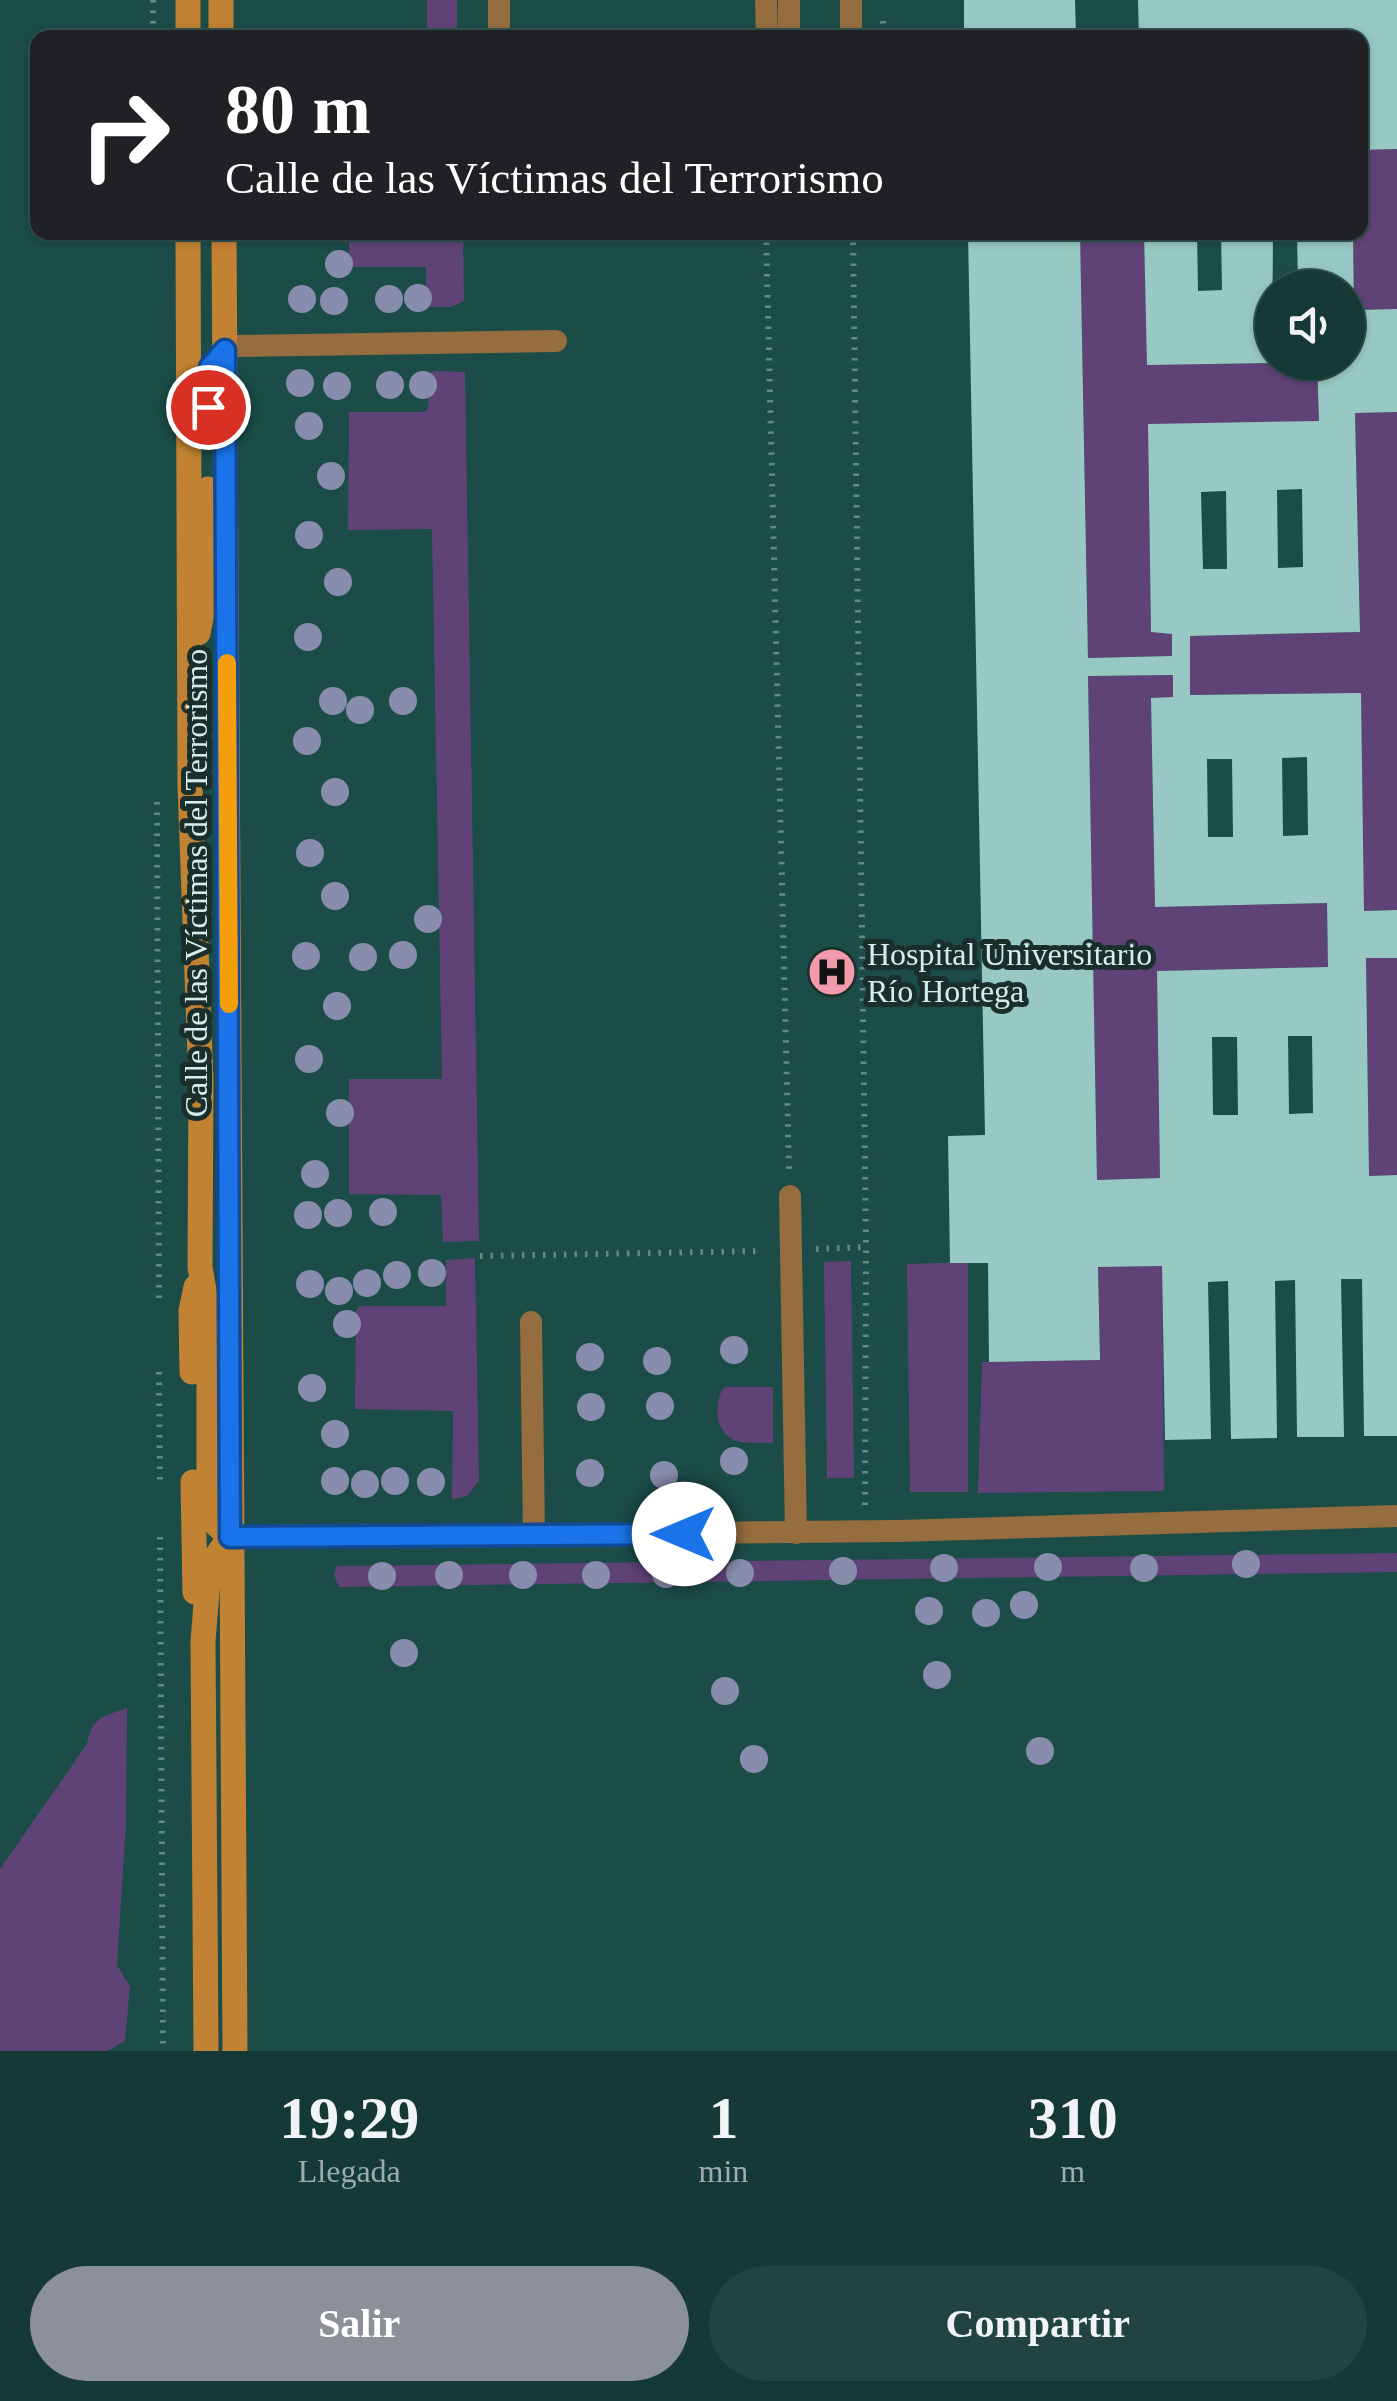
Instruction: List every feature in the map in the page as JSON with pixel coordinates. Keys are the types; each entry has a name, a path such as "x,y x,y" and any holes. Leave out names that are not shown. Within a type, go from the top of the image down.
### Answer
{"street":[{"path":"188,0 188,30"},
{"path":"205,0 205,30"},
{"path":"221,0 221,30"},
{"name":"Calle de las Víctimas del Terrorismo","path":"188,240 191,823 201,1083 200,1267 209,1320 209,1504 212,1518 230,1537"},
{"name":"Calle de las Víctimas del Terrorismo","path":"224,240 235,2051"},
{"name":"Calle de las Víctimas del Terrorismo","path":"189,645 202,622 208,588 208,376 225,350"},
{"name":"Calle de las Víctimas del Terrorismo","path":"200,1267 191,1311 195,1602 203,1641"},
{"name":"Calle de las Víctimas del Terrorismo","path":"206,2051 203,1641 210,1567 230,1537"}],"lane":[{"path":"499,0 500,25"},
{"path":"766,0 767,30"},
{"path":"789,0 789,30"},
{"path":"851,0 851,30"},
{"path":"225,350 238,346 556,341"},
{"path":"790,1196 796,1533"},
{"path":"531,1322 534,1534"},
{"path":"230,1537 864,1532 1397,1516"}],"path":[{"path":"153,0 154,30"},
{"path":"766,240 790,1196"},
{"path":"853,240 866,1247 864,1532"},
{"path":"157,792 159,1312"},
{"path":"480,1256 866,1247"},
{"path":"160,1372 160,1492"},
{"path":"160,1532 162,2051"}],"shaded area":[{"path":"427,0 457,0 457,30 427,30"},
{"path":"1397,149 1397,309 1365,310 1365,270 1353,270 1353,240 1368,240 1368,150"},
{"path":"349,240 463,240 464,301 451,307 426,307 426,267 349,267"},
{"path":"1080,240 1144,240 1148,364 1255,363 1255,380 1318,380 1319,421 1148,425 1151,631 1172,634 1172,656 1088,658"},
{"path":"431,371 465,372 479,1241 443,1242 441,1195 349,1194 349,1079 442,1079 432,529 348,530 349,412 424,412 428,408"},
{"path":"1397,412 1397,910 1364,911 1361,693 1190,695 1190,636 1360,632 1355,413"},
{"path":"1173,675 1173,697 1151,699 1155,907 1327,903 1328,967 1157,971 1160,1178 1097,1180 1088,676"},
{"path":"1366,958 1397,958 1397,1175 1369,1176"},
{"path":"475,1258 479,1481 467,1496 452,1499 453,1411 355,1409 356,1311 360,1306 446,1306 446,1260"},
{"path":"851,1261 854,1478 827,1478 824,1262"},
{"path":"968,1262 968,1492 910,1492 907,1264"},
{"path":"1162,1266 1164,1491 978,1493 982,1362 1100,1360 1098,1267"},
{"path":"724,1387 773,1387 773,1443 741,1442 726,1435 718,1415"},
{"path":"1397,1553 1397,1572 339,1587 334,1575 337,1566"},
{"path":"127,1708 126,1824 117,1965 130,1987 125,2041 107,2051 0,2051 0,1869 87,1744 96,1723"}],"building":[{"path":"964,0 1075,0 1076,30 964,30"},
{"path":"1138,0 1397,0 1397,149 1368,150 1368,30 1139,30"},
{"path":"968,240 1080,240 1088,658 1172,656 1172,634 1151,632 1148,424 1319,421 1318,380 1365,380 1365,310 1397,309 1397,412 1355,413 1360,632 1190,636 1190,695 1361,693 1364,911 1397,910 1397,958 1366,958 1369,1176 1397,1175 1397,1436 1364,1436 1362,1279 1341,1279 1344,1437 1297,1437 1295,1280 1275,1281 1277,1438 1231,1439 1228,1281 1208,1282 1211,1439 1165,1440 1162,1266 1098,1267 1100,1360 989,1362 988,1263 950,1263 948,1136 985,1135","holes":["1302,489 1303,567 1278,568 1277,490","1226,491 1227,569 1203,569 1201,492","1173,675 1173,697 1151,698 1155,907 1327,903 1328,967 1157,971 1160,1178 1097,1180 1088,676","1307,757 1308,835 1283,836 1282,758","1207,759 1232,759 1233,837 1208,837","1288,1036 1312,1036 1313,1113 1289,1114","1212,1037 1237,1037 1238,1115 1213,1115"]},
{"path":"1144,240 1197,240 1198,291 1222,290 1221,240 1273,240 1273,270 1255,270 1255,363 1147,365"},
{"path":"1297,240 1353,240 1353,270 1298,270"}],"slow traffic":[{"path":"227,663 229,1004"}],"place":[{"name":"Hospital Universitario Río Hortega","path":"832,972"}],"route":[{"path":"208,407 210,367 225,350 230,1537 684,1534"}]}
